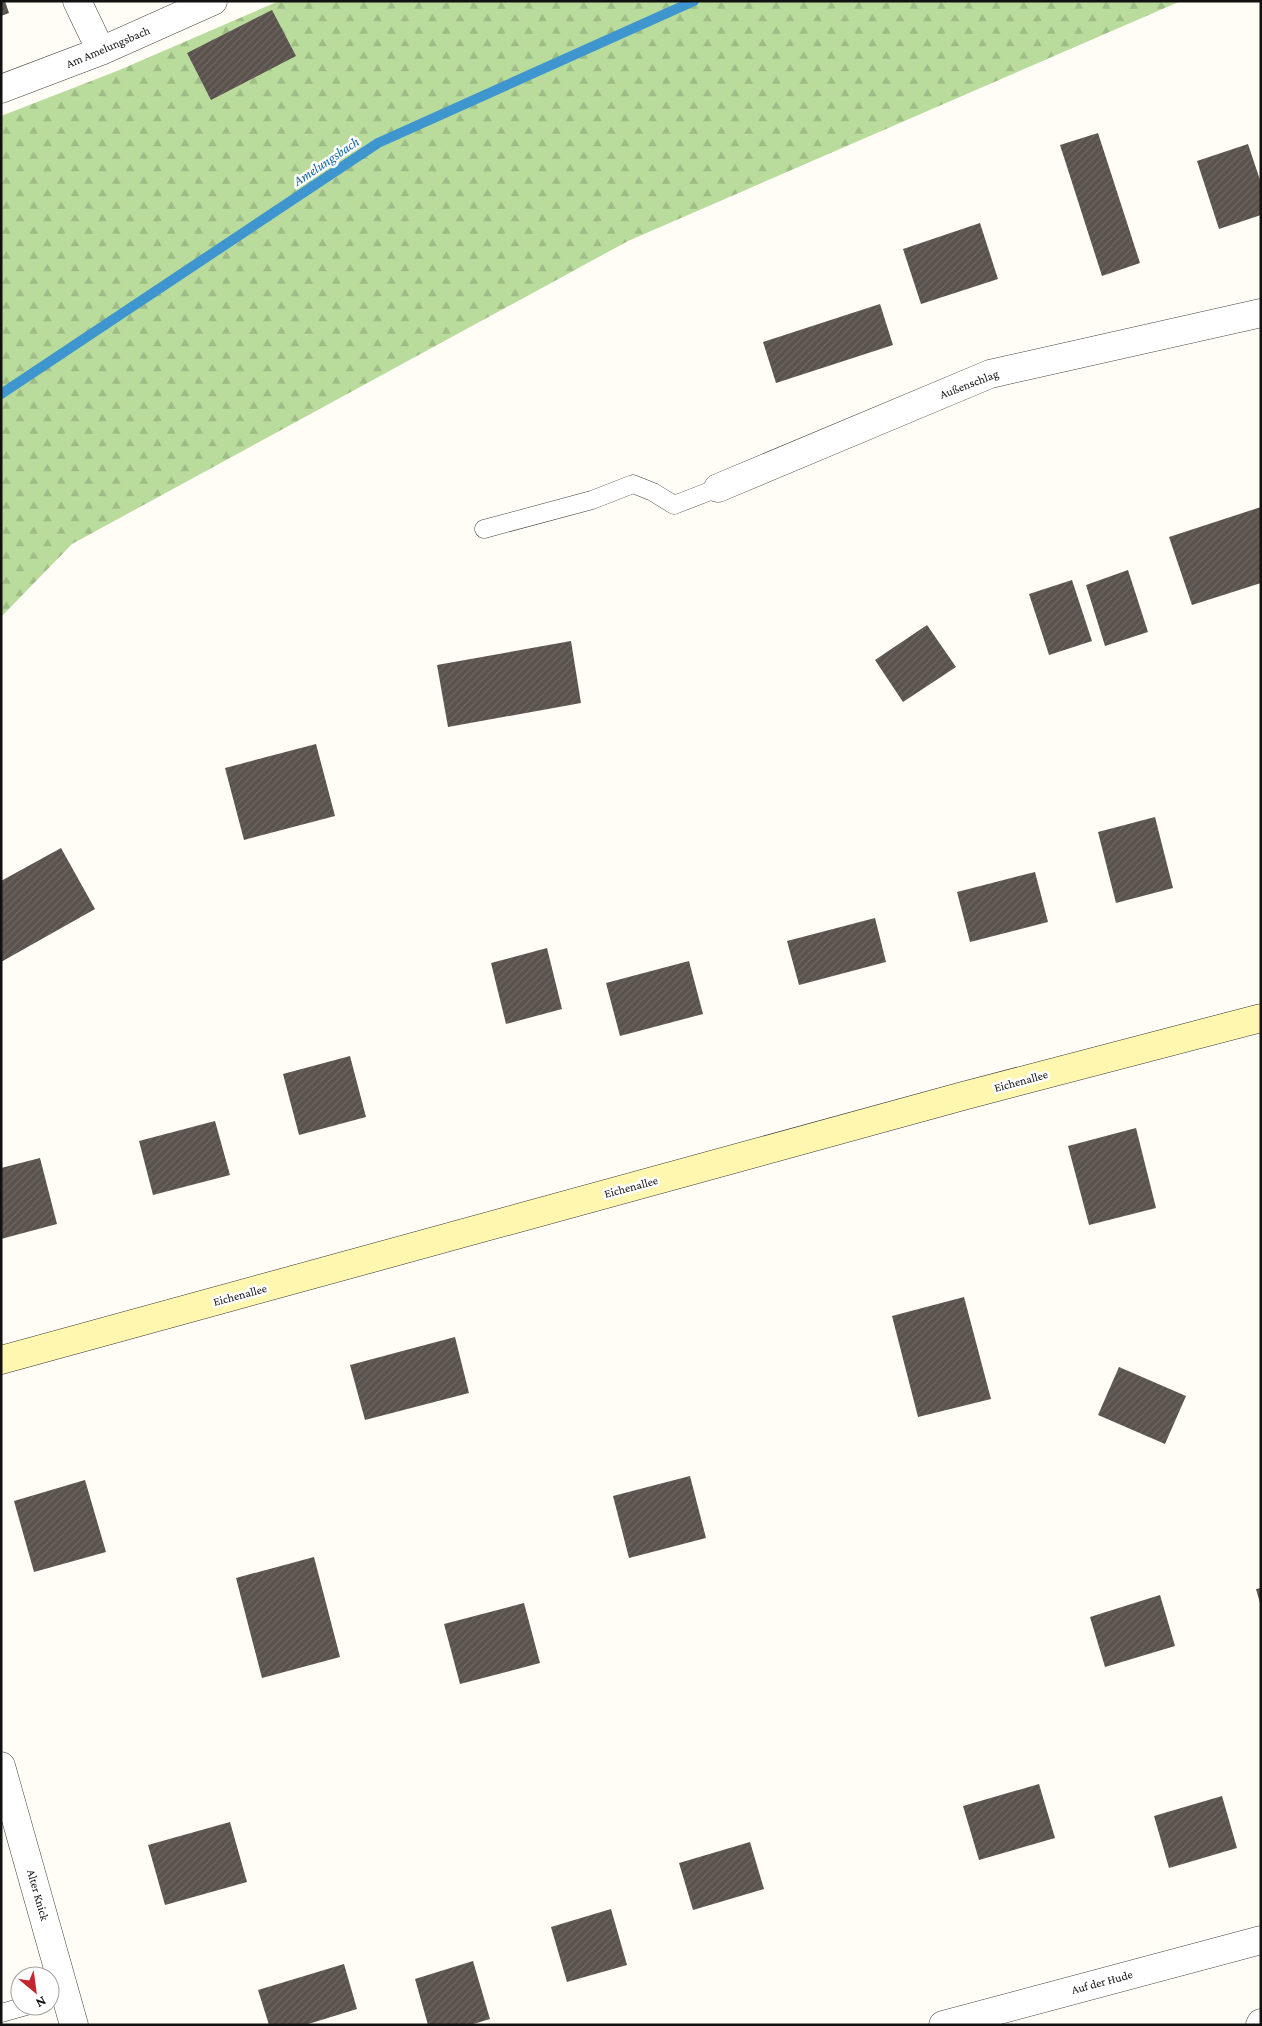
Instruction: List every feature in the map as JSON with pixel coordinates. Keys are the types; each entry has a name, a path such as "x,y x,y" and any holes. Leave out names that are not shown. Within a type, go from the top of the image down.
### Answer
{"street":[{"path":"77,1 101,51"},
{"name":"Am Amelungsbach","path":"1,89 101,51 213,1"},
{"name":"Außenschlag","path":"718,488 990,374 1261,313"},
{"name":"Eichenallee","path":"1,1360 944,1102 1261,1018"},
{"name":"Alter Knick","path":"1,1766 50,1966"},
{"name":"Auf der Hude","path":"943,2025 1261,1940"},
{"name":"Alter Knick","path":"60,2000 74,2025"}],"lane":[{"path":"484,529 592,500 633,484 653,492 674,505 718,488"}],"green space":[{"path":"279,1 1181,1 628,241 72,544 1,617 1,116 117,71"}],"building":[{"path":"1,1 5,1 9,13 1,16"},
{"path":"272,10 296,56 211,100 187,53"},
{"path":"1098,133 1140,263 1102,276 1060,145"},
{"path":"1248,144 1261,183 1261,215 1219,229 1197,161"},
{"path":"980,223 998,279 921,304 903,249"},
{"path":"880,304 893,345 776,383 763,342"},
{"path":"1261,507 1261,583 1192,605 1169,537"},
{"path":"1128,570 1148,632 1105,646 1086,585"},
{"path":"1072,580 1092,641 1049,655 1029,594"},
{"path":"927,625 956,667 903,702 875,660"},
{"path":"571,641 581,703 448,727 437,665"},
{"path":"316,744 335,816 244,840 225,768"},
{"path":"1155,817 1173,888 1116,903 1098,832"},
{"path":"61,848 95,909 1,962 1,881"},
{"path":"1035,872 1048,922 970,942 957,892"},
{"path":"875,918 886,962 799,985 787,941"},
{"path":"547,948 562,1009 506,1024 491,963"},
{"path":"689,961 703,1014 620,1036 606,983"},
{"path":"350,1056 366,1117 299,1135 283,1074"},
{"path":"215,1121 230,1175 153,1195 139,1141"},
{"path":"1136,1128 1156,1208 1089,1225 1068,1146"},
{"path":"40,1158 57,1224 1,1239 1,1168"},
{"path":"964,1297 991,1399 918,1417 892,1316"},
{"path":"455,1337 469,1393 365,1420 350,1365"},
{"path":"1119,1367 1186,1396 1165,1444 1098,1415"},
{"path":"690,1476 706,1538 629,1558 613,1496"},
{"path":"85,1480 106,1552 34,1572 14,1501"},
{"path":"314,1557 340,1657 262,1678 236,1578"},
{"path":"1261,1588 1261,1603 1260,1603 1256,1589"},
{"path":"1160,1595 1175,1646 1105,1667 1090,1617"},
{"path":"524,1603 540,1663 460,1684 444,1624"},
{"path":"1039,1784 1055,1838 979,1860 963,1806"},
{"path":"1222,1796 1237,1848 1169,1868 1154,1816"},
{"path":"230,1822 247,1882 165,1905 148,1845"},
{"path":"750,1842 764,1889 693,1910 679,1863"},
{"path":"611,1909 627,1965 567,1982 551,1927"},
{"path":"473,1961 490,2019 470,2025 428,2025 415,1979"},
{"path":"344,1964 357,2009 305,2025 269,2025 258,1990"}],"waterway":[{"name":"Amelungsbach","path":"1,394 378,143 694,1"}]}
